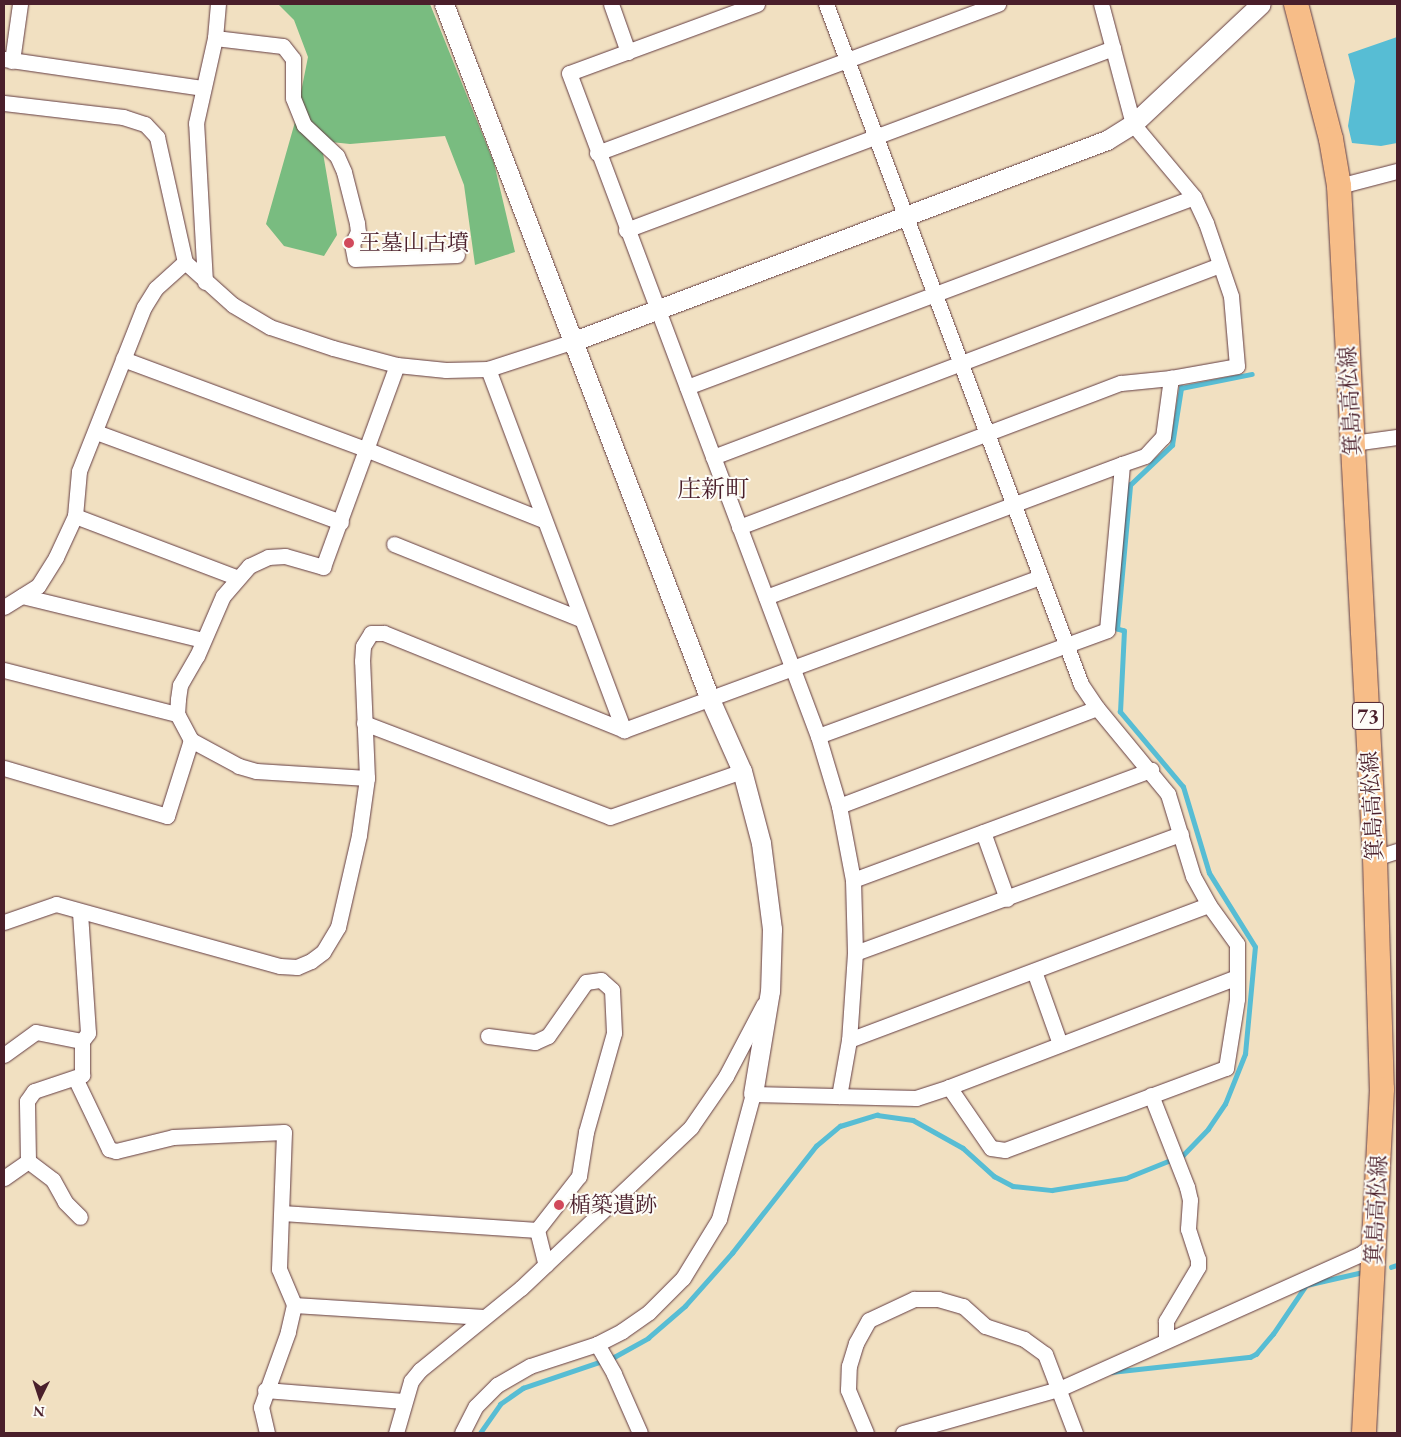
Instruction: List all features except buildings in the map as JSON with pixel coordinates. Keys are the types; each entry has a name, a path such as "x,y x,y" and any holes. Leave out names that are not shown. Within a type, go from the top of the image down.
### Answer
{"main road":[{"name":"箕島高松線","path":"1296,4 1330,139 1338,186 1353,443 1386,854 1390,1088 1374,1244 1364,1433"}],"street":[{"path":"20,4 8,60 202,88"},
{"path":"205,282 196,124 202,88 215,38 218,4"},
{"path":"444,4 709,697 742,771 761,843 769,900 770,990 753,1094 719,1219 696,1260 667,1296 649,1312 597,1344 509,1376 476,1406 462,1433"},
{"path":"611,4 628,52"},
{"path":"757,4 569,73 626,230 740,526 818,736 839,806 853,880 854,954 849,1040 838,1096"},
{"path":"826,4 873,136 907,217 1081,684 1097,708 1151,770 1168,794 1193,876 1209,905 1237,944 1237,977 1226,1068 1004,1150 991,1148 949,1087"},
{"path":"597,152 998,4"},
{"path":"740,526 1121,383 1171,378 1237,366 1231,296 1220,265 1194,197 1132,124 1101,4"},
{"path":"4,103 123,117 145,124 157,137 185,262 205,282 233,305 270,327 333,348 397,365 446,370 488,369 574,341 658,310 1107,140 1132,124 1260,4"},
{"path":"215,38 283,46 293,59 293,98 304,125 337,156 344,172 358,232 352,244 355,259 457,255"},
{"path":"626,230 873,136 1113,48"},
{"path":"1338,186 1397,171"},
{"path":"687,387 1194,197"},
{"path":"4,607 38,586 75,516 79,471 144,307 156,288 185,262"},
{"path":"713,457 1220,265"},
{"path":"123,358 368,450 543,520"},
{"path":"367,778 256,770 221,758 191,740 177,714 180,685 223,596 249,566 268,557 285,556 323,567 368,450 397,365"},
{"path":"488,369 543,520 624,730"},
{"path":"766,597 1145,456 1163,437 1171,378"},
{"path":"96,432 341,522"},
{"path":"1353,443 1397,437"},
{"path":"818,736 1066,647 1107,630 1122,464"},
{"path":"75,516 238,578"},
{"path":"394,544 581,619"},
{"path":"4,922 56,904 280,966 297,966 311,962 332,940 345,906 367,778 363,646 371,633 377,633 624,730 709,697 1040,577"},
{"path":"22,596 202,640"},
{"path":"4,670 177,714"},
{"path":"839,806 1097,708"},
{"path":"364,723 610,817 742,771"},
{"path":"4,768 167,816 191,740"},
{"path":"853,880 1151,770"},
{"path":"983,832 1007,899"},
{"path":"854,954 1181,834"},
{"path":"849,1040 1209,905"},
{"path":"28,1161 27,1101 34,1092 82,1075 82,1041 88,1033 89,1021 80,912"},
{"path":"1034,971 1060,1044"},
{"path":"753,1094 916,1098 1237,977"},
{"path":"488,1036 535,1042 548,1036 586,982 601,980 612,990 616,1013 614,1033 586,1132 579,1176 537,1230"},
{"path":"396,1433 411,1381 420,1370 546,1264 590,1219 666,1151 710,1104 770,990"},
{"path":"4,1055 36,1032 82,1041"},
{"path":"75,1078 109,1149 116,1151 173,1137 284,1132 279,1269 294,1305 288,1332 265,1390 261,1408 267,1433"},
{"path":"1151,1095 1190,1200 1188,1229 1196,1250 1198,1267 1166,1321 1166,1339"},
{"path":"4,1178 28,1161"},
{"path":"28,1161 52,1180 65,1202 80,1217"},
{"path":"282,1213 537,1230"},
{"path":"537,1230 546,1264"},
{"path":"903,1433 1060,1393 1166,1339 1359,1255 1374,1244"},
{"path":"866,1433 848,1390 849,1366 856,1343 869,1320 914,1299 938,1299 962,1306 985,1326 1024,1339 1046,1354 1075,1433"},
{"path":"294,1305 484,1317"},
{"path":"597,1344 640,1433"},
{"path":"265,1390 404,1400"}],"green space":[{"path":"278,4 430,4 494,163 515,252 475,265 464,185 445,136 350,144 331,142 323,153 337,235 324,256 284,246 266,224 295,122 308,57 294,20"}],"water":[{"path":"1397,37 1397,143 1381,146 1352,143 1348,126 1355,81 1348,54"}],"waterway":[{"path":"480,1433 500,1404 523,1388 614,1357 648,1338 685,1306 732,1253 816,1146 840,1126 877,1115 913,1120 963,1148 994,1176 1013,1186 1052,1190 1126,1178 1183,1155 1208,1129 1225,1104 1245,1054 1255,947 1209,873 1183,787 1120,712 1124,631 1117,629 1130,485 1172,445 1181,388 1252,374"},
{"path":"1391,1267 1397,1265"},
{"path":"1111,1372 1250,1357 1256,1354 1273,1334 1306,1285 1363,1272"}],"place":[{"name":"王墓山古墳","path":"349,243"},
{"name":"楯築遺跡","path":"559,1205"}],"district":[{"name":"庄新町","path":"713,489"}]}
